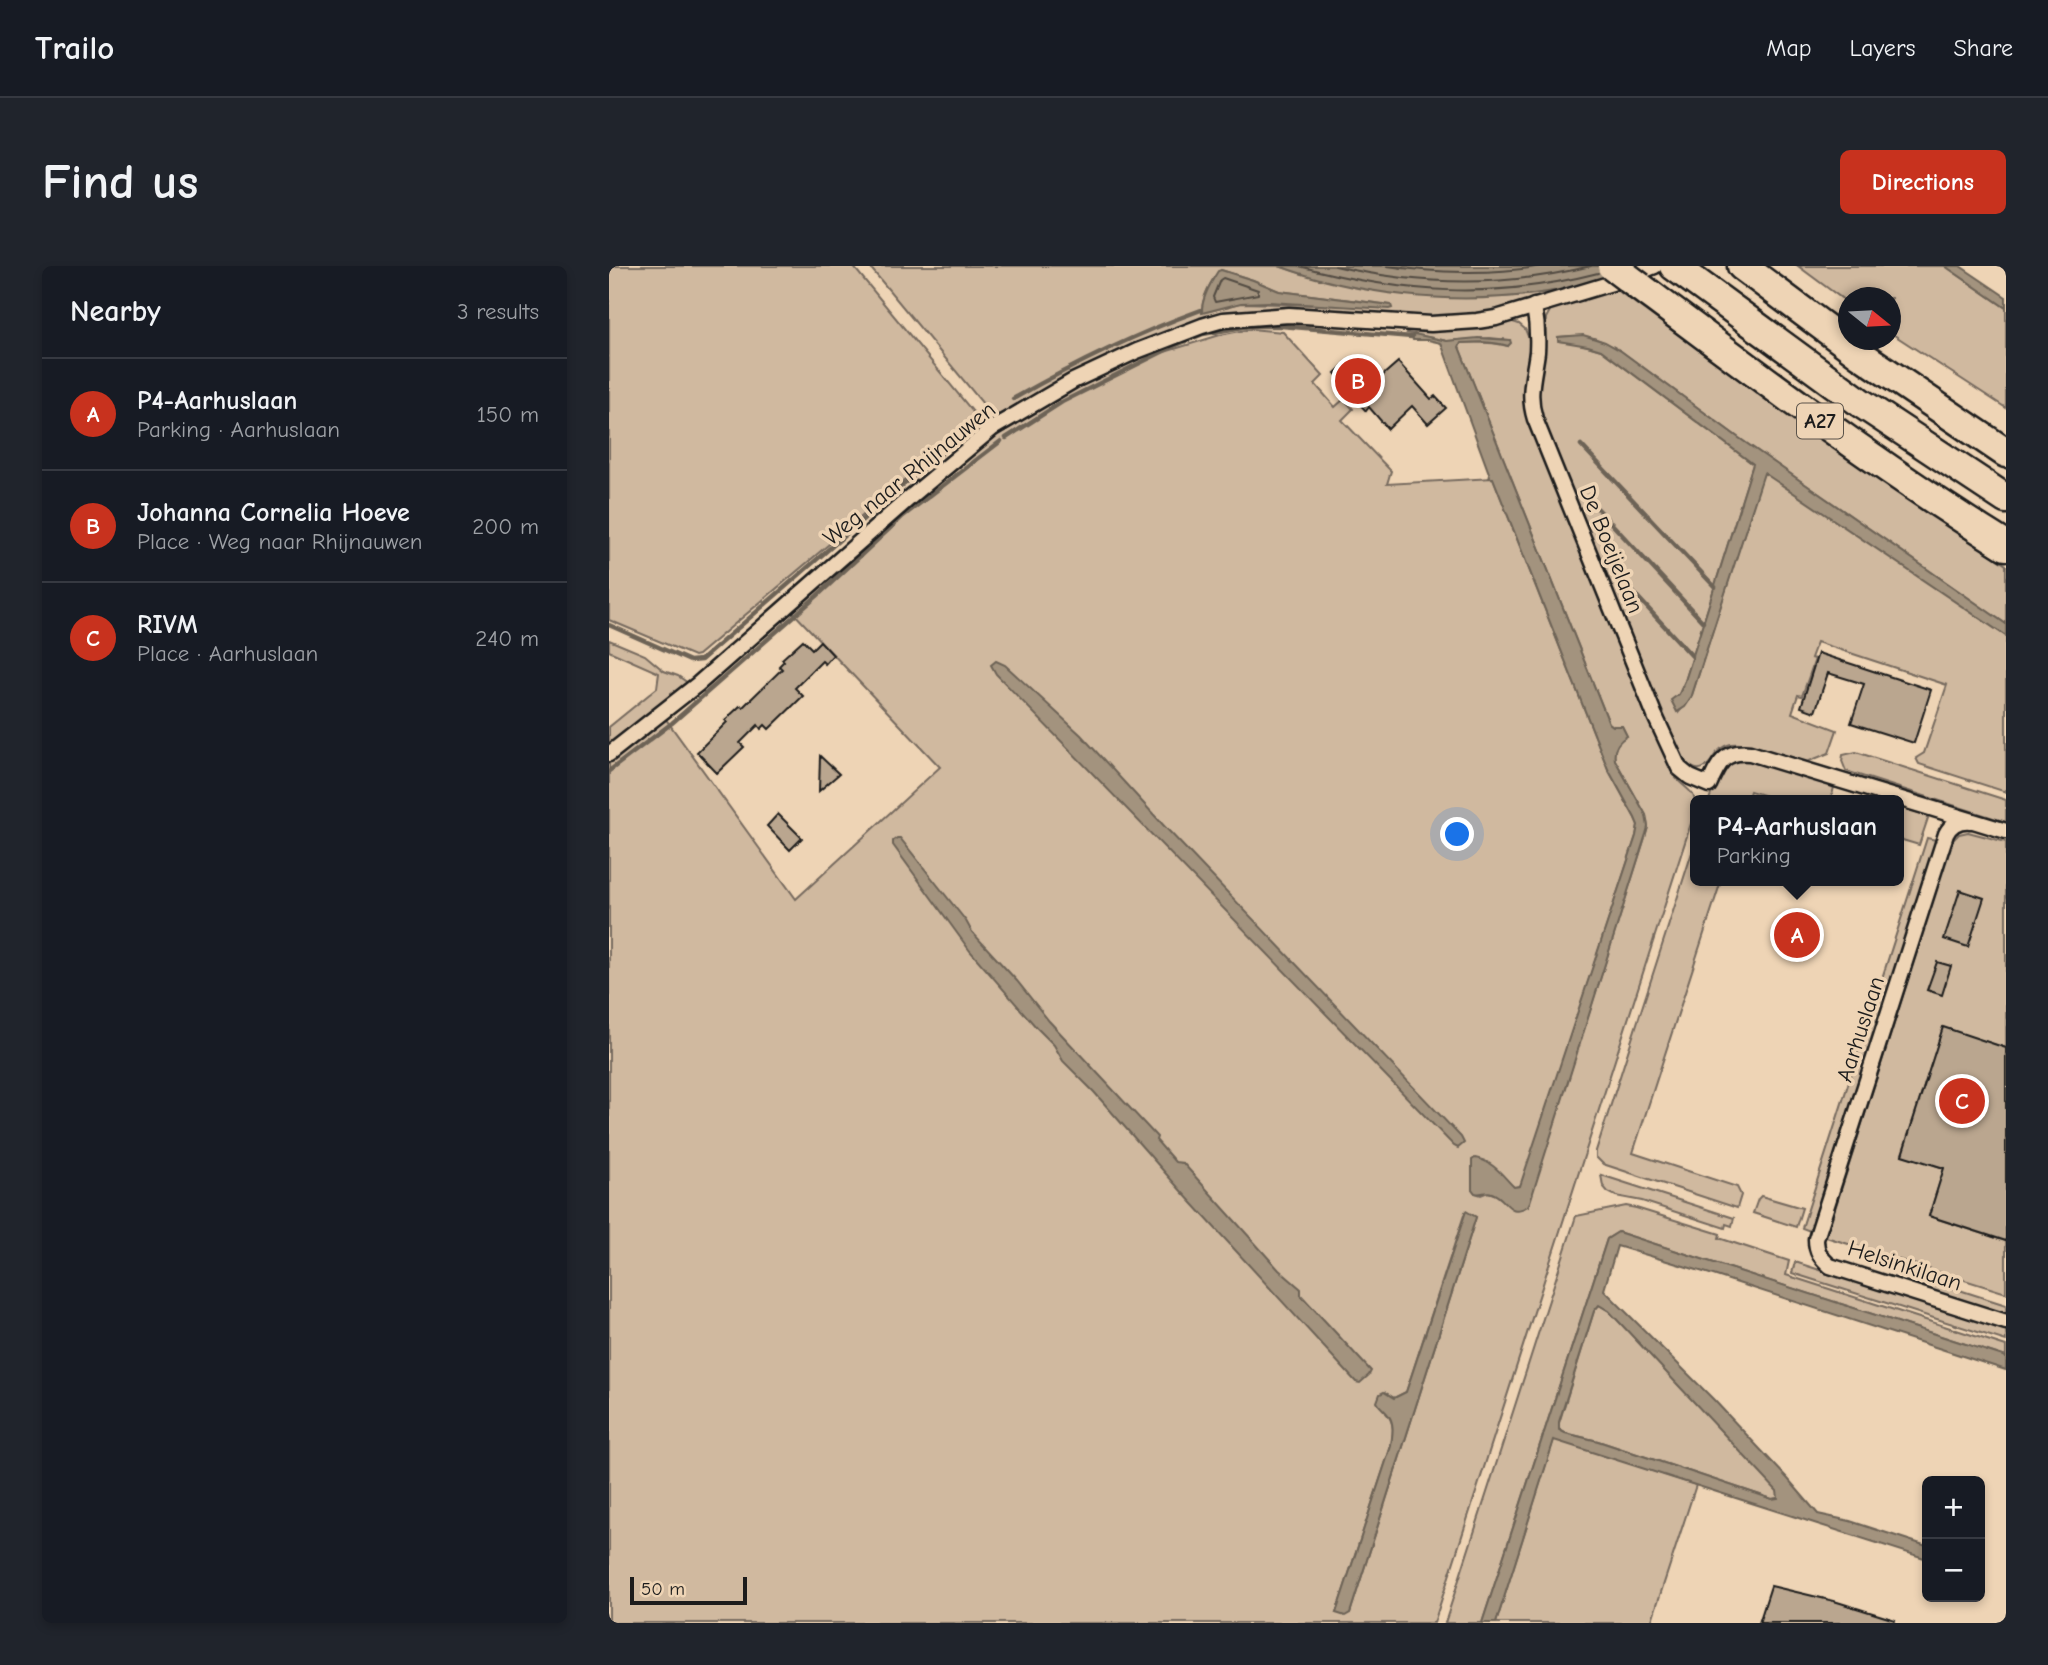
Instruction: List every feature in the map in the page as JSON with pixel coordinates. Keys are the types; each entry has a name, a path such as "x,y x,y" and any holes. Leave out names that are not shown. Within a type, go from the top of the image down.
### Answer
{"highway":[{"name":"A27","path":"1612,266 1662,273 2006,499"},
{"path":"1742,266 1860,354 2006,453"},
{"name":"A27","path":"1662,273 1853,445 1941,506 2006,546"},
{"path":"1950,416 2006,445"}],"street":[{"name":"Weg naar Rhijnauwen","path":"609,754 698,684 993,428 1073,381 1137,351 1223,320 1289,315 1431,324 1496,318 1612,283 1662,273"},
{"name":"De Boeijelaan","path":"1534,306 1538,338 1530,404 1655,716 1679,768 1690,777 1709,785 1715,770 1730,754 1750,753 1889,795"},
{"name":"De Boeijelaan","path":"1904,800 1975,821"},
{"name":"Aarhuslaan","path":"1830,1266 1819,1254 1816,1239 1943,841 1949,827 1964,821 1975,821"},
{"path":"1975,821 2006,831"},
{"name":"Helsinkilaan","path":"1830,1266 2006,1322"}],"shaded area":[{"path":"609,266 853,266 978,418 694,656 609,620"},
{"path":"869,266 1279,266 1350,285 1397,293 1446,297 1527,295 1561,290 1603,279 1524,305 1443,319 1235,314 1001,416 988,410","holes":["1221,270 1279,291 1390,305 1241,303 1202,313 1207,290"]},
{"path":"1798,266 1945,266 2006,308 2006,408 1901,340 1901,287 1838,287 1838,296"},
{"path":"1613,287 1755,391 2006,565 2006,624 1739,438 1621,351 1591,337 1558,337 1559,341 1601,350 1753,464 1679,694 1679,712 1691,698 1763,474 1767,473 2006,636 2006,792 1919,764 1916,758 1924,753 1947,685 1817,642 1811,658 1815,659 1802,696 1798,695 1792,713 1837,730 1829,753 1800,763 1756,747 1731,744 1719,750 1704,768 1691,767 1685,762 1668,733 1539,417 1537,392 1546,318 1552,307"},
{"path":"1510,321 1525,329 1530,341 1524,389 1527,414 1675,777 1693,795 1690,795 1690,827 1434,1623 609,1623 609,763 665,718 796,899 940,767 790,609 916,498 1016,419 1056,396 1139,356 1158,354 1220,335 1251,329 1283,332 1323,376 1315,384 1335,407 1344,399 1353,409 1342,420 1391,471 1387,484 1493,478 1608,769 1638,825 1523,1180 1520,1186 1514,1187 1472,1168 1472,1189 1475,1193 1481,1195 1488,1192 1528,1206 1648,827 1646,815 1615,760 1616,746 1627,736 1622,726 1609,723 1459,347 1461,343 1473,342 1508,346 1510,340 1490,338 1447,341 1407,333 1410,329","holes":["1465,1212 1476,1217 1350,1613 1336,1613 1391,1446 1393,1428 1386,1413 1386,1393 1394,1398 1406,1392"]},
{"path":"609,640 645,655 664,671 688,683 681,688 680,693 609,751 609,727 657,688 659,673 609,651"},
{"path":"1856,752 2006,800 2006,822 1846,771 1843,755"},
{"path":"1744,758 1834,787 1832,795 1763,795 1750,791 1749,795 1711,795 1724,768"},
{"path":"1904,808 1928,818 1919,845 1904,840"},
{"path":"1968,832 2006,842 2006,1048 1943,1028 1902,1154 1944,1168 1929,1216 2006,1241 2006,1293 1826,1237 1952,841 1959,834"},
{"path":"1927,838 1936,840 1810,1231 1802,1228"},
{"path":"1690,859 1690,886 1719,886 1633,1153 1737,1187 1741,1195 1737,1208 1603,1164 1596,1157"},
{"path":"1601,1175 1734,1218 1732,1226 1726,1224 1725,1228 1642,1201 1616,1196 1603,1186"},
{"path":"1761,1196 1802,1208 1796,1227 1753,1213"},
{"path":"1626,1206 1720,1234 1719,1238 1789,1261 1786,1275 2006,1346 2006,1357 1618,1232 1607,1239 1482,1623 1445,1623 1576,1216"},
{"path":"1795,1262 2006,1330 2006,1341 1792,1273"},
{"path":"1919,1277 2006,1305 2006,1314 1919,1286"},
{"path":"1599,1305 1609,1311 1778,1491 1778,1498 1772,1499 1559,1429 1594,1311"},
{"path":"1554,1439 1696,1485 1651,1623 1496,1623"}],"water":[{"path":"1279,266 1642,266 1561,290 1501,297 1437,298 1372,291"},
{"path":"1945,266 1960,266 2006,297 2006,308"},
{"path":"1221,270 1279,291 1391,305 1392,308 1269,302 1241,303 1202,313 1207,291"},
{"path":"1414,334 1447,341 1478,338 1510,340 1508,346 1479,342 1461,343 1459,347 1609,723 1622,726 1627,736 1616,746 1615,760 1646,815 1648,827 1530,1202 1528,1206 1516,1210 1492,1193 1475,1193 1472,1189 1472,1160 1475,1158 1487,1162 1514,1187 1520,1186 1638,825 1608,769 1493,478 1489,478 1441,343 1413,340"},
{"path":"1583,335 1621,351 1739,438 2006,624 2006,636 1764,473 1691,698 1685,707 1677,712 1671,700 1679,694 1685,681 1753,464 1601,350 1558,341 1558,337"},
{"path":"996,661 1005,665 1081,735 1464,1143 1458,1148 1454,1146 996,674 991,665"},
{"path":"897,838 900,838 972,932 1049,1021 1157,1137 1156,1140 1175,1162 1183,1163 1279,1270 1301,1289 1301,1295 1371,1371 1360,1383 1356,1382 1063,1061 1054,1045 970,951 893,845"},
{"path":"1466,1211 1476,1217 1350,1613 1345,1616 1336,1613 1391,1446 1391,1419 1377,1402 1380,1394 1384,1392 1394,1398 1406,1392"},
{"path":"1618,1232 2006,1357 2006,1370 1617,1246 1604,1290 1714,1400 1818,1514 1850,1521 1922,1544 1922,1557 1554,1440 1496,1623 1482,1623 1607,1239","holes":["1599,1305 1609,1311 1777,1491 1778,1498 1772,1499 1559,1430 1559,1422 1594,1311"]}],"building":[{"path":"1350,359 1375,382 1398,362 1431,399 1435,396 1446,408 1428,424 1412,406 1388,429 1369,407 1366,411 1335,373"},
{"path":"803,640 812,649 820,641 833,655 825,664 822,661 795,688 803,696 769,729 765,725 761,729 758,725 740,743 744,747 717,773 697,752 727,722 725,720 740,706 743,707 782,669 779,666 784,661 782,659"},
{"path":"1818,653 1931,690 1914,743 1851,723 1864,684 1828,673 1815,712 1801,707"},
{"path":"820,756 839,774 819,791"},
{"path":"778,814 802,838 790,850 767,826"},
{"path":"1960,890 1984,898 1968,947 1944,939"},
{"path":"1937,962 1951,966 1942,995 1927,990"},
{"path":"1943,1027 2006,1048 2006,1241 1929,1216 1944,1168 1902,1155"},
{"path":"1771,1586 1834,1601 1895,1620 1894,1623 1759,1623"}],"waterway":[{"path":"1013,399 1105,350 1201,310"},
{"path":"1006,438 1062,402 1203,334 1249,326 1281,326 1412,337"},
{"path":"609,625 690,661 701,660 975,426"},
{"path":"609,771 672,723 817,596 902,517 1001,441"},
{"path":"1581,445 1715,587"},
{"path":"1598,509 1703,622"},
{"path":"1632,591 1692,656"}],"place":[{"name":"Johanna Cornelia Hoeve","path":"1358,381"},
{"name":"P4-Aarhuslaan","path":"1797,935"},
{"name":"RIVM","path":"1962,1101"}]}
